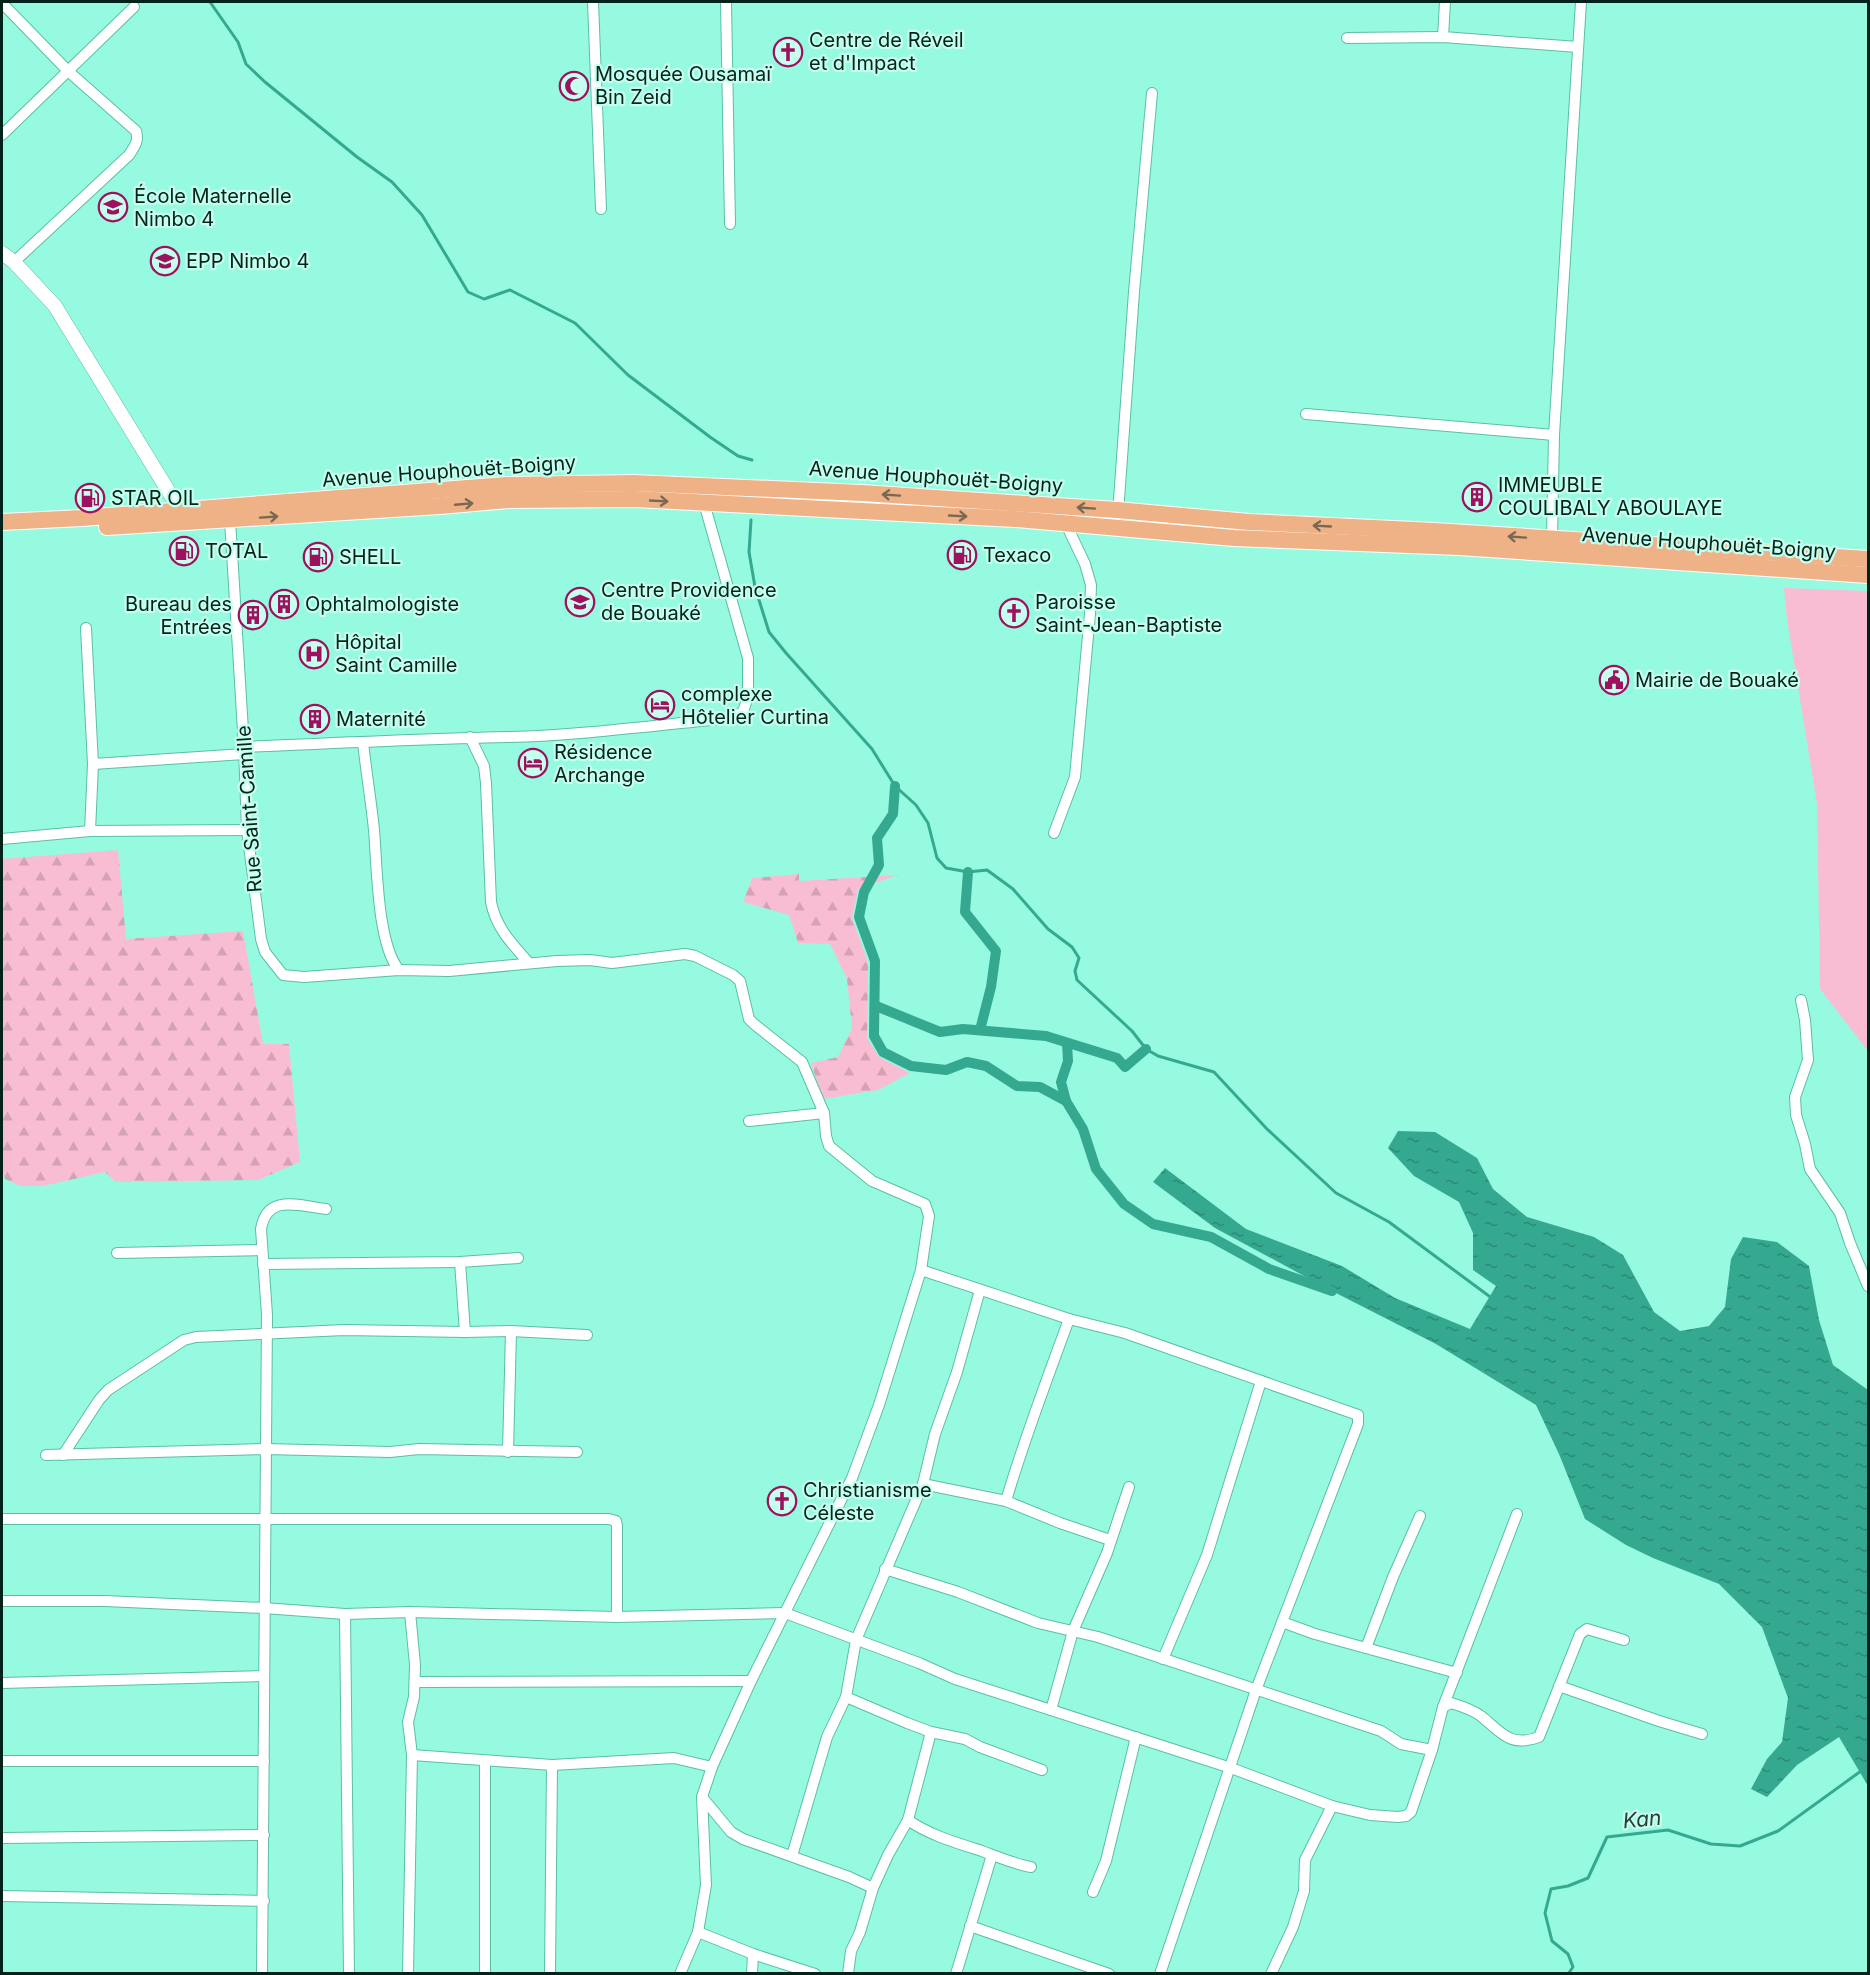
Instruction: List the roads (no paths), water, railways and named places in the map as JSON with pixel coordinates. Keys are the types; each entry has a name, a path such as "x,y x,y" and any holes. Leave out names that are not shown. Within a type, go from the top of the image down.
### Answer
{"highway":[{"name":"Avenue Houphouët-Boigny","path":"2,534 506,485 622,483 862,493 1117,510 1249,522 1869,559"},
{"name":"Avenue Houphouët-Boigny","path":"2,522 183,517 230,520 508,500 635,500 1117,527 1234,538 1459,547 1869,575"}],"street":[{"path":"593,2 602,209"},
{"path":"726,2 730,224"},
{"path":"1443,37 1445,2"},
{"path":"1551,539 1554,435 1581,2"},
{"path":"2,3 69,70 136,130 136,144 129,154 14,262"},
{"path":"2,135 134,7"},
{"path":"1347,38 1443,37 1578,47"},
{"path":"1117,527 1134,292 1152,93"},
{"path":"2,253 14,262 55,306 183,517"},
{"path":"1306,414 1554,435"},
{"path":"93,764 363,742 470,736 509,737 608,730 731,718 743,712 748,696 748,658 704,503"},
{"name":"Rue Saint-Camille","path":"230,520 247,830 261,939 265,952 283,975 304,977 399,970"},
{"path":"1054,834 1075,777 1090,614 1091,585 1085,564 1066,524"},
{"path":"86,628 93,764 90,831"},
{"path":"470,736 480,756 485,775 491,902 494,916 504,935 529,963"},
{"path":"363,742 380,914 392,960 399,970 449,971 529,963 590,960 612,963 685,954 694,956 733,975 740,981 749,1018 753,1024 802,1062 824,1113 826,1136 830,1146 872,1181 925,1204 929,1216 921,1270 879,1406 852,1478 751,1681 712,1767 702,1797 706,1886 698,1932 680,1974"},
{"path":"2,839 90,831 247,830"},
{"path":"1801,1000 1808,1043 1808,1060 1795,1096 1796,1115 1810,1169 1840,1213 1869,1287"},
{"path":"749,1121 824,1113"},
{"path":"262,1974 266,1518 265,1334 267,1315 261,1229 268,1209 282,1204 326,1209"},
{"path":"117,1253 262,1250"},
{"path":"263,1264 460,1262 518,1258"},
{"path":"460,1262 465,1332"},
{"path":"921,1270 1069,1319 1125,1333 1358,1415 1359,1419 1256,1690 1160,1974"},
{"path":"792,1856 827,1737 846,1697 856,1640 923,1484 935,1434 957,1372 981,1290"},
{"path":"1006,1501 1034,1413 1069,1319"},
{"path":"63,1455 108,1390 175,1345 196,1337 344,1330 511,1331 587,1335"},
{"path":"508,1452 511,1331"},
{"path":"1163,1659 1207,1555 1261,1381"},
{"path":"46,1455 266,1449 390,1452 420,1449 577,1452"},
{"path":"923,1484 1006,1501 1110,1540"},
{"path":"1051,1710 1073,1631 1107,1553 1129,1487"},
{"path":"2,1601 105,1600 345,1614 410,1612 617,1617 785,1613 956,1679 1231,1768 1332,1806 1370,1815 1406,1816 1411,1812 1432,1750 1443,1707 1517,1514"},
{"path":"1366,1648 1388,1588 1420,1516"},
{"path":"2,1519 613,1520 617,1526 617,1617"},
{"path":"885,1569 958,1592 1038,1623 1098,1637 1381,1731 1401,1744 1432,1750"},
{"path":"408,1974 412,1755 408,1722 415,1682 410,1612"},
{"path":"345,1614 349,1974"},
{"path":"1282,1622 1457,1673"},
{"path":"1443,1707 1451,1703 1464,1707 1480,1716 1493,1729 1509,1739 1527,1742 1539,1737 1580,1634 1587,1629 1623,1640"},
{"path":"2,1683 264,1676"},
{"path":"415,1682 751,1681"},
{"path":"1559,1686 1702,1734"},
{"path":"846,1697 931,1732 965,1739 980,1747 1042,1770"},
{"path":"848,1974 850,1951 860,1932 873,1888 908,1820 931,1732"},
{"path":"1093,1892 1106,1862 1136,1737"},
{"path":"412,1755 552,1765 674,1758 712,1767"},
{"path":"2,1761 264,1761"},
{"path":"484,1974 485,1761"},
{"path":"550,1974 552,1765"},
{"path":"702,1797 731,1832 743,1839 849,1877 873,1888"},
{"path":"1271,1974 1293,1927 1304,1891 1305,1860 1332,1806"},
{"path":"908,1820 918,1827 1031,1867"},
{"path":"2,1838 264,1835"},
{"path":"956,1974 992,1855"},
{"path":"2,1896 264,1901"},
{"path":"970,1926 1109,1974"},
{"path":"698,1932 753,1954 815,1974"},
{"path":"752,1974 753,1954"}],"water":[{"path":"1398,1131 1435,1132 1477,1158 1493,1189 1527,1217 1594,1237 1623,1255 1654,1312 1680,1331 1709,1326 1725,1307 1731,1259 1743,1237 1777,1242 1809,1266 1819,1320 1833,1365 1868,1390 1868,1786 1839,1737 1797,1765 1767,1797 1751,1789 1767,1759 1782,1742 1788,1698 1762,1627 1719,1584 1626,1545 1585,1519 1536,1405 1436,1344 1215,1228 1153,1182 1165,1168 1246,1229 1342,1266 1395,1298 1470,1329 1496,1286 1473,1270 1473,1233 1459,1202 1414,1176 1388,1148"}],"waterway":[{"path":"210,2 238,42 246,64 357,157 392,182 422,215 468,292 484,299 510,290 575,323 628,375 710,437 738,456 752,460"},
{"path":"751,520 749,552 755,587 769,632 872,749 895,786 916,805 928,823 937,858 946,868 968,872 987,870 1013,889 1048,929 1072,947 1079,958 1075,971 1077,980 1132,1031 1146,1049 1158,1056 1214,1072 1267,1129 1336,1193 1389,1222 1493,1299"},
{"path":"895,786 893,814 877,838 879,865 864,892 859,917 875,961 874,1036 883,1052 911,1066 946,1070 967,1062 986,1066 1017,1086 1040,1087 1066,1101"},
{"path":"968,872 965,912 996,951 991,987 980,1030"},
{"path":"876,1006 940,1032 963,1029 1046,1036 1117,1058 1125,1067 1146,1049"},
{"path":"1067,1043 1068,1061 1061,1082 1066,1101 1083,1129 1096,1169 1124,1204 1153,1224 1211,1237 1269,1269 1332,1291"},
{"name":"Kan","path":"1568,1974 1573,1967 1568,1954 1552,1941 1545,1913 1551,1889 1568,1886 1588,1878 1607,1837 1668,1830 1711,1844 1740,1846 1778,1831 1861,1771"}],"place":[{"name":"Centre de Réveil et d'Impact","path":"788,52"},
{"name":"Mosquée Ousamaï Bin Zeid","path":"574,86"},
{"name":"École Maternelle Nimbo 4","path":"113,207"},
{"name":"EPP Nimbo 4","path":"165,261"},
{"name":"IMMEUBLE COULIBALY ABOULAYE","path":"1477,497"},
{"name":"STAR OIL","path":"90,498"},
{"name":"TOTAL","path":"184,551"},
{"name":"Texaco","path":"962,555"},
{"name":"SHELL","path":"318,557"},
{"name":"Centre Providence de Bouaké","path":"580,602"},
{"name":"Ophtalmologiste","path":"284,604"},
{"name":"Paroisse Saint-Jean-Baptiste","path":"1014,613"},
{"name":"Bureau des Entrées","path":"253,615"},
{"name":"Hôpital Saint Camille","path":"314,654"},
{"name":"Mairie de Bouaké","path":"1614,680"},
{"name":"complexe Hôtelier Curtina","path":"660,705"},
{"name":"Maternité","path":"315,719"},
{"name":"Résidence Archange","path":"533,763"},
{"name":"Christianisme Céleste","path":"782,1501"}]}
